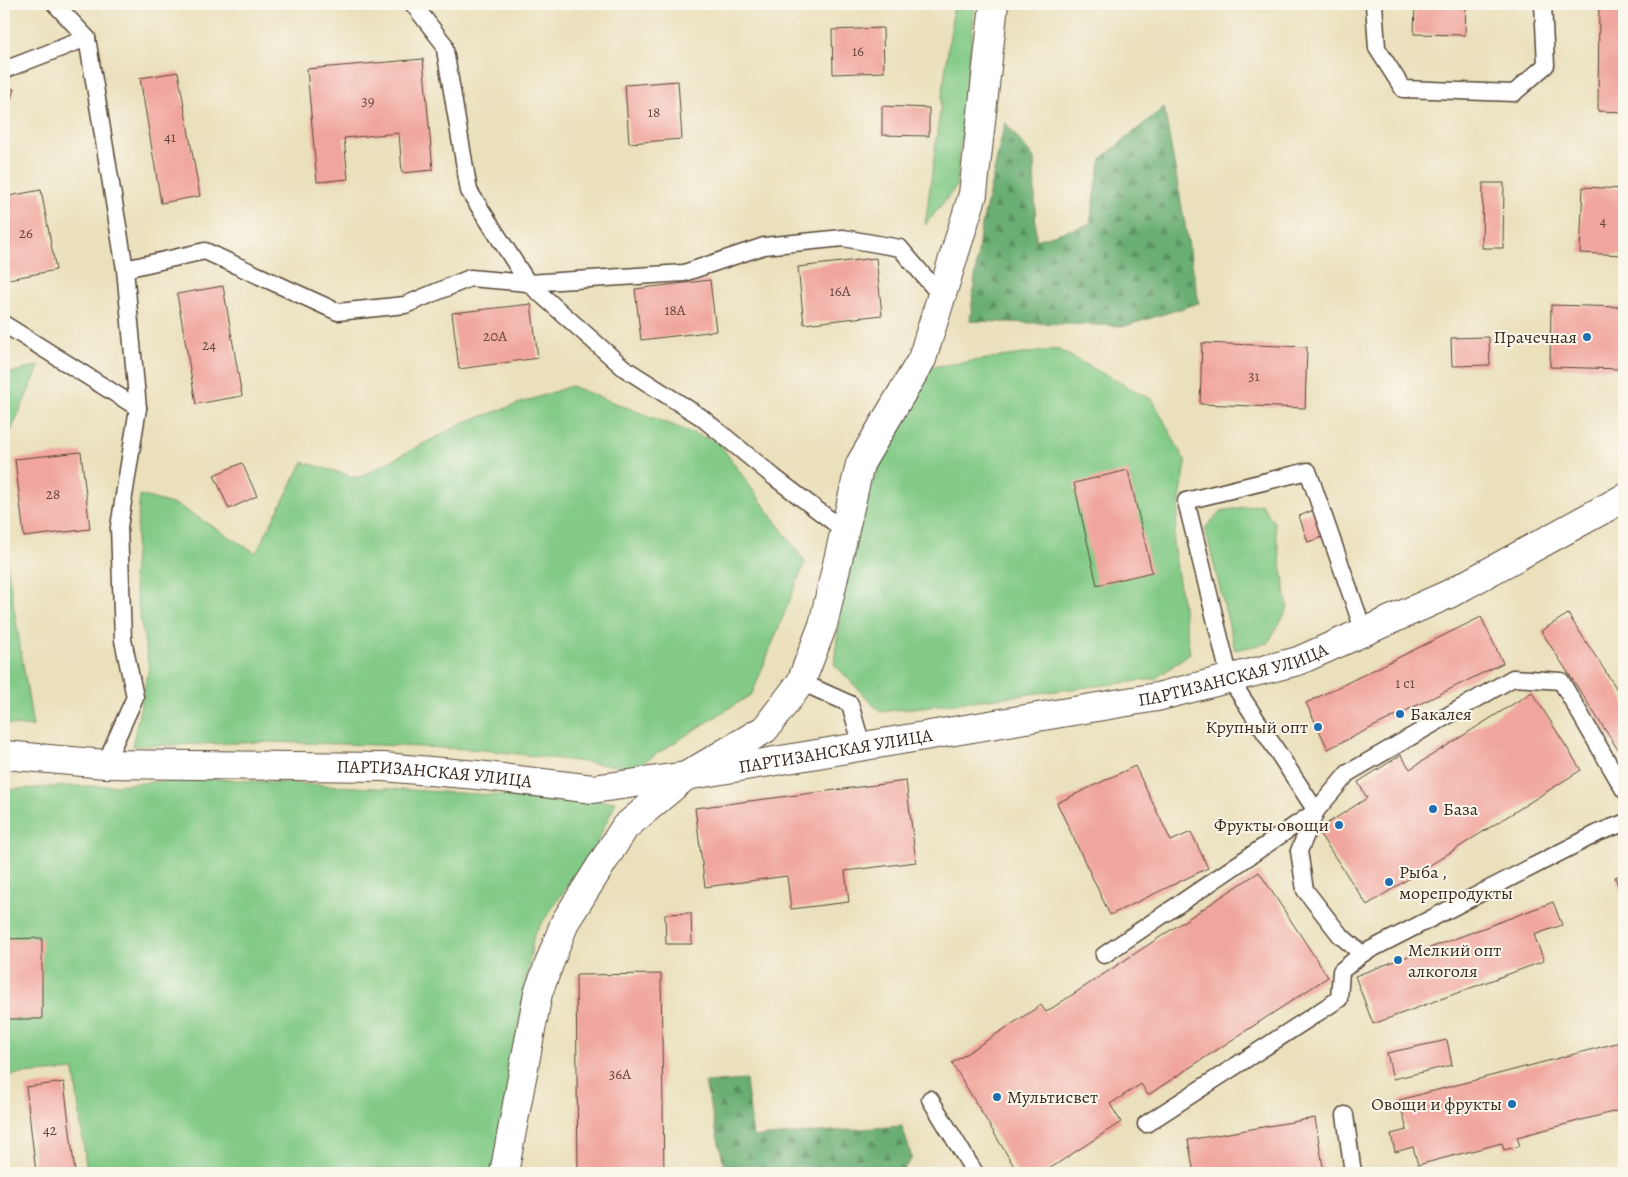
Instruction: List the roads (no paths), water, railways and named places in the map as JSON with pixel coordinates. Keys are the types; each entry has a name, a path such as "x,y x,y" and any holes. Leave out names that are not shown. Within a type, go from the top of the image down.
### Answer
{"street":[{"path":"504,1173 538,993 565,922 625,827 686,776 765,729 801,682 823,625 860,464 922,360 973,194 994,4"},
{"name":"ПАРТИЗАНСКАЯ УЛИЦА","path":"4,755 105,764 383,768 477,775 594,789 686,776 1157,698 1298,661 1449,594 1624,498"}],"lane":[{"path":"55,4 88,38 125,269 138,408 119,527 123,640 135,697 105,764"},
{"path":"413,4 444,44 469,191 528,283 624,368 701,417 774,477 845,531"},
{"path":"1374,4 1377,48 1404,89 1514,93 1546,65 1544,4"},
{"path":"4,70 88,38"},
{"path":"125,269 205,251 338,312 405,305 470,278 528,283 684,273 764,246 843,238 900,248 941,296"},
{"path":"4,324 138,408"},
{"path":"1316,811 1230,679 1186,501 1308,470 1364,632"},
{"path":"1104,955 1316,811 1348,774 1513,678 1561,681 1624,790"},
{"path":"801,682 850,704 862,746"},
{"path":"1316,811 1299,851 1305,890 1340,935 1362,954"},
{"path":"1146,1124 1339,999 1341,971 1362,954 1600,832 1624,823"},
{"path":"930,1099 975,1173"},
{"path":"1345,1114 1353,1173"}],"place":[{"name":"Прачечная","path":"1587,337"},
{"name":"Бакалея","path":"1400,714"},
{"name":"Крупный опт","path":"1318,727"},
{"name":"База","path":"1433,809"},
{"name":"Фрукты овощи","path":"1339,825"},
{"name":"Рыба , морепродукты","path":"1389,882"},
{"name":"Мелкий опт алкоголя","path":"1398,960"},
{"name":"Мультисвет","path":"997,1097"},
{"name":"Овощи и фрукты","path":"1512,1104"}]}
